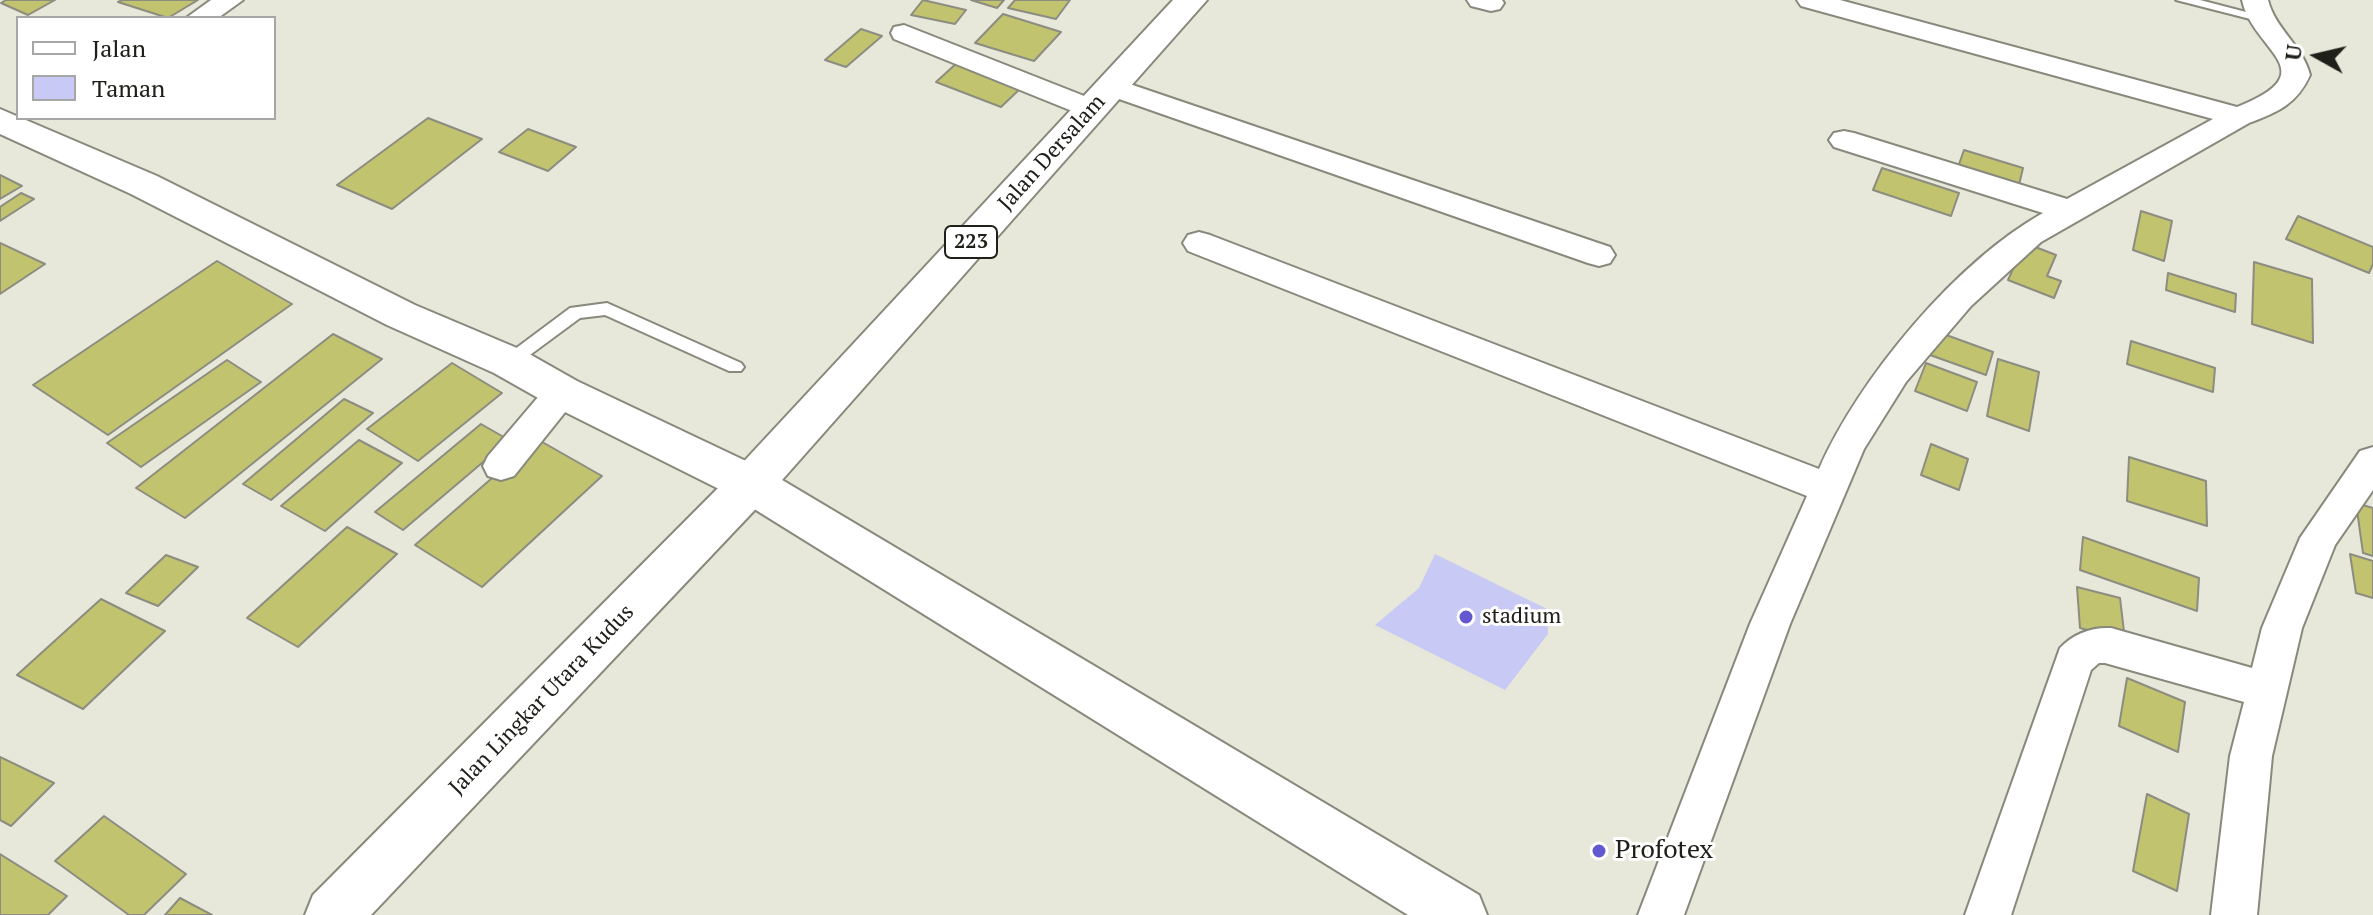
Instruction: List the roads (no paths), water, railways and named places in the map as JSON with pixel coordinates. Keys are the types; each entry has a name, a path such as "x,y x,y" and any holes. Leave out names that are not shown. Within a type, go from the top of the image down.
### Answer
{"main road":[{"name":"Jalan Dersalam","path":"751,484 1191,0"},
{"path":"16,122 401,315 509,362 562,392 751,484 1459,915"},
{"name":"Jalan Lingkar Utara Kudus","path":"333,915 751,484"}],"street":[{"path":"202,16 230,0"},
{"path":"1810,0 2239,117"},
{"path":"1661,915 1770,624 1827,488 1848,444 1894,373 1959,298 2030,234 2239,117 2274,103 2289,90 2296,75 2292,58 2258,9"},
{"path":"904,33 1599,255"},
{"path":"1844,140 2071,211"},
{"path":"1199,243 1827,488"},
{"path":"501,466 562,392"},
{"path":"2234,915 2251,756 2282,628 2319,538 2373,461"},
{"path":"1988,915 2074,661 2085,648 2111,646 2267,690"}],"lane":[{"path":"2183,0 2258,9"},
{"path":"509,362 576,312 607,309 735,367"}],"place":[{"name":"stadium","path":"1466,617"},
{"name":"Profotex","path":"1599,851"}]}
